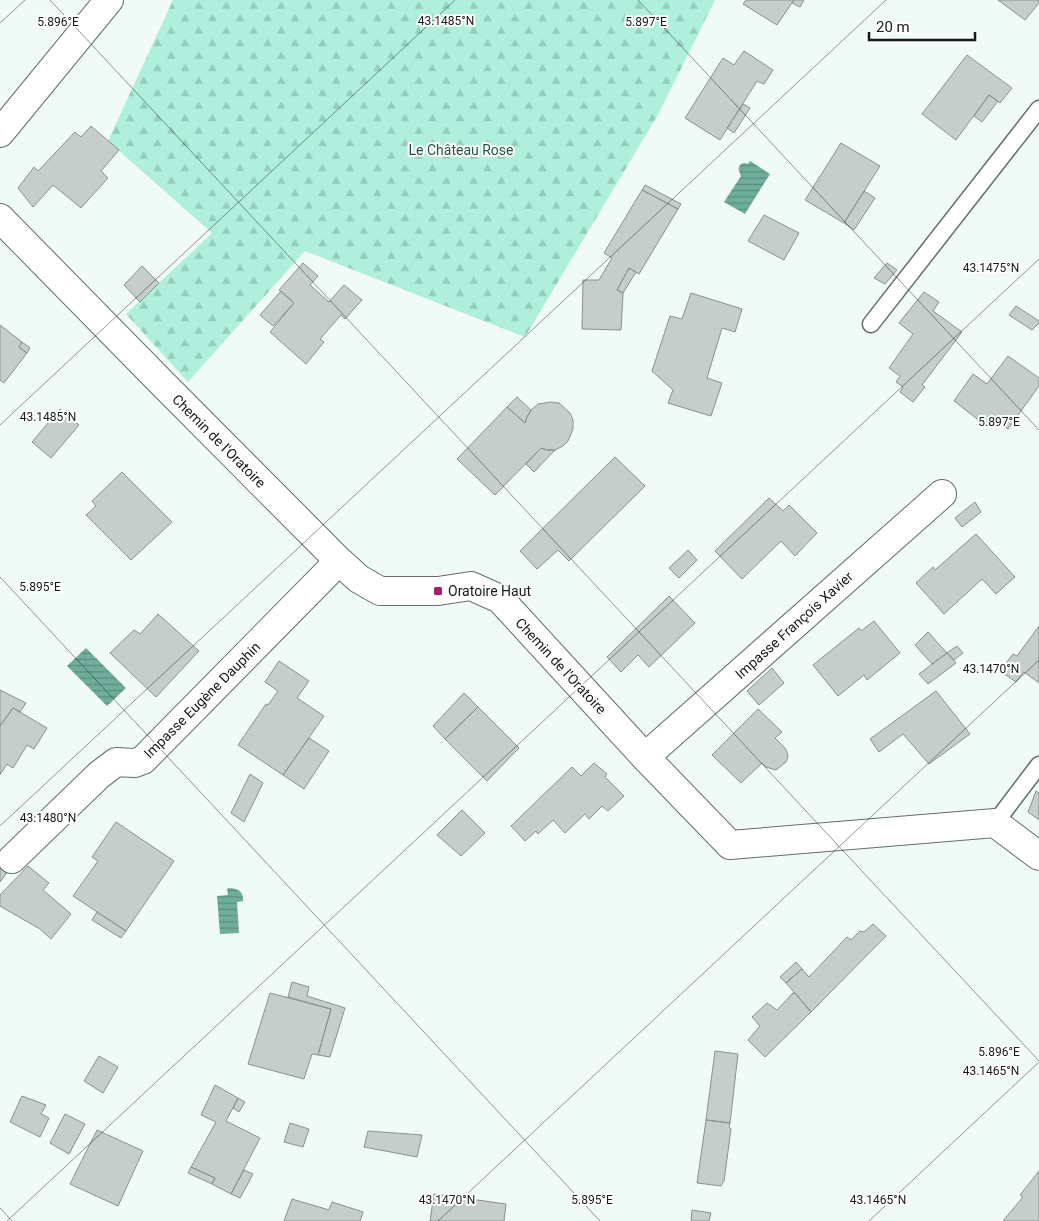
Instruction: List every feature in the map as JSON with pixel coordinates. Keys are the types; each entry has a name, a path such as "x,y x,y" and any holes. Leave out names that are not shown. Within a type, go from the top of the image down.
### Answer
{"street":[{"path":"0,134 109,0"},
{"name":"Chemin de l'Oratoire","path":"0,218 339,561 360,579 380,591 438,591 471,586 500,599 730,845 996,823"},
{"name":"Impasse François Xavier","path":"646,757 942,494"},
{"name":"Impasse Eugène Dauphin","path":"12,859 99,775 116,762 135,763 143,760 339,561"},
{"path":"996,823 1039,856"}],"lane":[{"path":"872,324 1039,109"},
{"path":"996,823 1039,765"}],"green space":[{"name":"Le Château Rose","path":"173,0 715,0 659,113 525,337 305,251 188,382 126,314 212,233 108,141"}],"shaded area":[{"path":"750,161 770,174 745,214 724,202 741,176 740,165 748,164"},
{"path":"86,648 126,688 107,706 67,666"},
{"path":"227,889 238,890 242,895 243,901 237,902 239,933 220,934 217,896 228,895"}],"building":[{"path":"746,0 794,0 777,25 743,4"},
{"path":"794,0 804,0 800,7 792,3"},
{"path":"998,0 1039,0 1039,3 1025,20"},
{"path":"744,51 773,70 764,84 757,81 720,140 685,118 723,58 734,65"},
{"path":"967,55 1012,88 1000,103 989,95 956,140 922,114"},
{"path":"989,95 998,101 982,122 974,116"},
{"path":"743,104 750,108 734,133 727,128"},
{"path":"91,126 119,150 101,171 108,178 81,208 53,185 33,207 18,188 34,167 38,171 75,132 81,137"},
{"path":"841,143 880,166 844,223 805,200"},
{"path":"645,185 681,204 678,209 642,190"},
{"path":"642,190 678,209 639,274 629,268 617,290 623,293 621,330 582,329 583,280 599,280 612,258 604,253"},
{"path":"864,191 875,198 854,230 844,223"},
{"path":"764,215 799,233 784,260 748,241"},
{"path":"303,263 318,276 310,285 329,302 344,285 362,300 345,319 341,315 320,339 324,342 306,364 270,332 294,303 279,290"},
{"path":"887,263 897,270 885,284 874,278"},
{"path":"142,266 159,283 140,302 124,285"},
{"path":"629,268 636,272 623,293 617,290"},
{"path":"281,291 294,303 273,326 260,315"},
{"path":"924,292 939,302 933,311 962,332 922,385 925,387 913,402 900,392 903,387 896,382 900,376 889,368 913,334 899,323"},
{"path":"691,293 742,309 735,332 722,328 707,378 722,383 711,416 668,403 673,390 652,371 670,316 682,319"},
{"path":"1016,306 1039,321 1032,330 1009,315"},
{"path":"0,325 22,342 19,347 27,353 4,383 0,380"},
{"path":"22,342 30,348 27,353 19,347"},
{"path":"1008,356 1039,378 1039,386 1008,429 991,417 985,425 954,401 973,374 987,384"},
{"path":"517,397 531,410 525,423 507,407"},
{"path":"559,403 570,413 573,420 573,429 568,441 555,450 541,448 495,495 457,459 507,407 525,423 531,410 538,404"},
{"path":"60,409 79,425 51,458 32,442"},
{"path":"541,448 555,450 534,472 526,464"},
{"path":"615,457 645,486 569,561 558,550 537,569 520,551"},
{"path":"122,472 172,522 131,560 86,515 96,506 92,501"},
{"path":"769,498 783,511 789,505 817,533 795,556 781,541 742,579 715,551"},
{"path":"975,502 981,512 962,527 955,518"},
{"path":"976,534 1015,577 996,594 982,579 944,614 916,583 933,567 935,570"},
{"path":"688,550 697,560 679,578 669,568"},
{"path":"669,596 695,623 649,667 638,655 621,672 607,657"},
{"path":"158,614 199,651 156,697 110,653 134,630 140,634"},
{"path":"874,621 900,653 867,680 864,675 838,696 813,665 859,628 861,631"},
{"path":"1039,626 1039,683 1024,672 1016,682 1000,671 1013,654 1017,656"},
{"path":"928,632 947,653 932,664 915,645"},
{"path":"957,646 963,653 954,660 947,653"},
{"path":"947,653 956,663 928,684 919,674"},
{"path":"279,661 309,681 297,698 324,716 283,775 238,745 266,704 268,705 278,691 265,682"},
{"path":"772,668 784,683 759,705 747,691"},
{"path":"0,690 26,703 20,712 13,708 0,726"},
{"path":"936,691 970,734 929,764 903,734 879,752 870,739"},
{"path":"464,693 478,707 445,739 433,726"},
{"path":"478,707 519,748 487,781 445,739"},
{"path":"13,708 47,728 34,749 27,745 13,768 7,764 0,775 0,726"},
{"path":"758,709 782,732 775,738 785,748 788,757 786,762 776,770 766,767 762,763 741,783 712,755"},
{"path":"309,738 329,751 304,789 283,775"},
{"path":"594,763 607,774 605,777 624,796 608,811 602,806 589,819 585,814 565,833 553,820 538,834 536,831 525,841 511,826 572,767 581,776"},
{"path":"250,774 263,783 244,822 231,813"},
{"path":"1036,791 1039,793 1039,820 1028,812"},
{"path":"462,810 485,833 461,856 437,835"},
{"path":"116,822 174,861 126,931 73,896 98,861 92,857"},
{"path":"0,865 8,871 0,882"},
{"path":"28,866 49,883 43,890 71,914 51,939 40,929 0,906 0,895"},
{"path":"97,912 126,931 121,938 92,920"},
{"path":"873,924 886,936 811,1012 795,993 792,994 794,992 786,983 802,969 809,977 847,937 851,940 860,931 864,932"},
{"path":"796,962 802,969 786,983 780,977"},
{"path":"292,982 309,987 307,996 345,1008 330,1057 318,1055 331,1009 288,997"},
{"path":"270,993 331,1009 318,1055 312,1054 304,1079 248,1064"},
{"path":"795,993 811,1012 765,1057 748,1040 760,1026 752,1017 767,1003 777,1010"},
{"path":"715,1051 738,1054 730,1123 706,1120"},
{"path":"99,1056 118,1067 103,1093 84,1081"},
{"path":"215,1085 238,1098 226,1121 260,1138 231,1194 212,1184 215,1178 191,1167 216,1122 201,1115"},
{"path":"22,1096 46,1105 41,1114 49,1118 40,1137 10,1122"},
{"path":"238,1098 245,1102 239,1112 233,1108"},
{"path":"65,1114 85,1124 69,1154 50,1143"},
{"path":"706,1120 730,1123 729,1127 731,1129 724,1181 721,1186 697,1183"},
{"path":"290,1123 309,1129 303,1147 284,1142"},
{"path":"97,1130 143,1151 118,1206 70,1184"},
{"path":"368,1131 422,1135 417,1157 364,1147"},
{"path":"191,1167 215,1178 212,1184 188,1173"},
{"path":"244,1170 253,1174 240,1198 231,1194"},
{"path":"1039,1171 1039,1221 1003,1221 1023,1197 1020,1195"},
{"path":"434,1194 506,1204 504,1221 430,1221"},
{"path":"292,1199 329,1210 332,1202 363,1212 360,1221 284,1221"},
{"path":"692,1210 711,1213 709,1221 691,1221"}],"place":[{"name":"Oratoire Haut","path":"438,591"}]}
